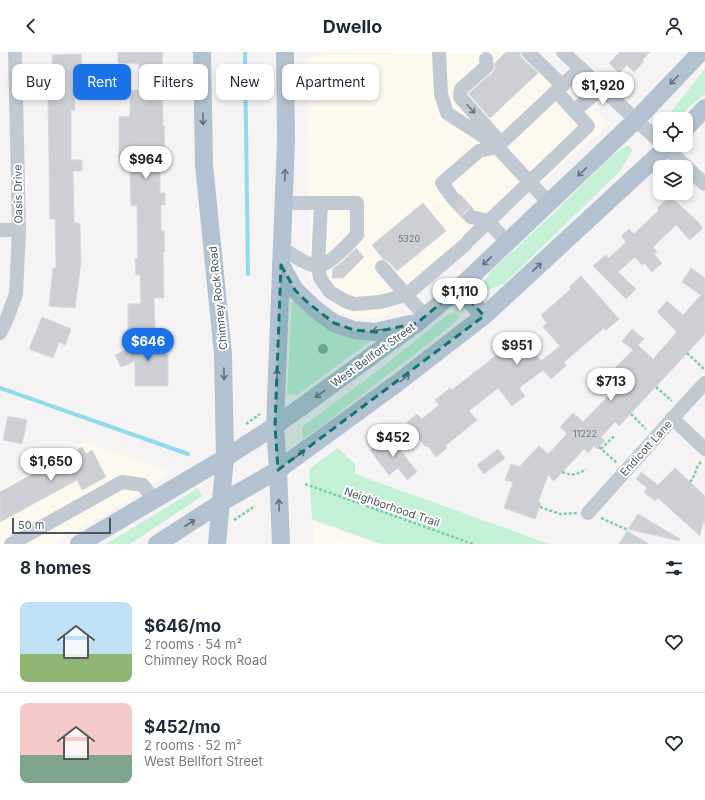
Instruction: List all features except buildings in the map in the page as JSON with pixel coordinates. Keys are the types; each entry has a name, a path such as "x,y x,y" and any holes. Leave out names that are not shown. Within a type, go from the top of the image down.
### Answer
{"main road":[{"name":"Chimney Rock Road","path":"202,52 204,165 224,354 225,458 217,544"},
{"path":"281,544 275,426 286,141 285,52"},
{"name":"West Bellfort Street","path":"79,544 225,458 275,426 421,319 459,288 636,120 701,52"},
{"path":"693,121 705,108"},
{"path":"157,544 222,502 278,470 396,384 484,316 658,152"},
{"path":"281,256 295,290 334,323 354,330 375,332 421,319"},
{"path":"459,288 484,316"}],"street":[{"name":"Oasis Drive","path":"0,333 16,294 19,230 15,52"},
{"path":"440,52 441,94 448,113 484,138 499,145"},
{"path":"321,203 318,266 320,278 330,292 345,301 354,304 380,302 406,295 467,242 588,126 574,111 559,88 528,52"},
{"path":"563,52 653,135"},
{"path":"441,94 490,55"},
{"path":"490,55 487,66 461,89 460,97 529,182 549,202"},
{"path":"452,198 442,183 479,151 499,145 581,68"},
{"path":"574,111 602,88"},
{"path":"672,152 705,184"},
{"path":"281,256 294,257 306,263 318,266 330,261 357,235 357,203 284,203"},
{"path":"470,217 488,221 507,242"},
{"path":"0,230 19,230"},
{"path":"382,267 406,295 421,319"},
{"name":"Endicott Lane","path":"588,513 705,383"},
{"path":"677,414 705,448"},
{"path":"11,544 122,482 143,485 154,500"}],"path":[{"path":"687,353 705,370"},
{"path":"656,387 677,414"},
{"path":"246,424 261,414"},
{"path":"631,414 655,438"},
{"path":"615,435 600,448 626,471"},
{"path":"690,482 694,477 696,469 705,459"},
{"path":"562,472 568,475 575,475 586,469"},
{"name":"Neighborhood Trail","path":"305,484 473,544"},
{"path":"234,520 255,506"},
{"path":"540,507 560,514 588,513 606,519 628,530"}],"highlighted area":[{"path":"281,265 295,290 307,302 334,323 354,330 375,332 417,323 459,288 484,316 278,470 275,426"}],"shaded area":[{"path":"390,52 535,52 607,122 600,133 385,317 364,319 339,312 319,290 310,275 308,100 379,100 379,64 307,64 307,62 314,55"},
{"path":"84,442 171,472 134,497 54,544 0,544 0,489"},
{"path":"313,522 378,544 313,544"}],"green space":[{"path":"705,69 705,94 683,112 671,112"},
{"path":"628,145 632,150 622,169 504,284 488,290 483,284 490,272 553,214 610,157"},
{"path":"298,300 376,337 297,395 287,394 292,301"},
{"path":"455,312 460,317 438,336 303,439 302,427 380,369 445,317"},
{"path":"338,448 355,464 355,474 549,544 381,544 312,519 309,469"},
{"path":"198,488 202,496 130,544 106,544"}],"waterway":[{"path":"245,52 248,274"},
{"path":"0,388 188,454"}],"tunnel":[{"path":"452,197 471,217"}]}
